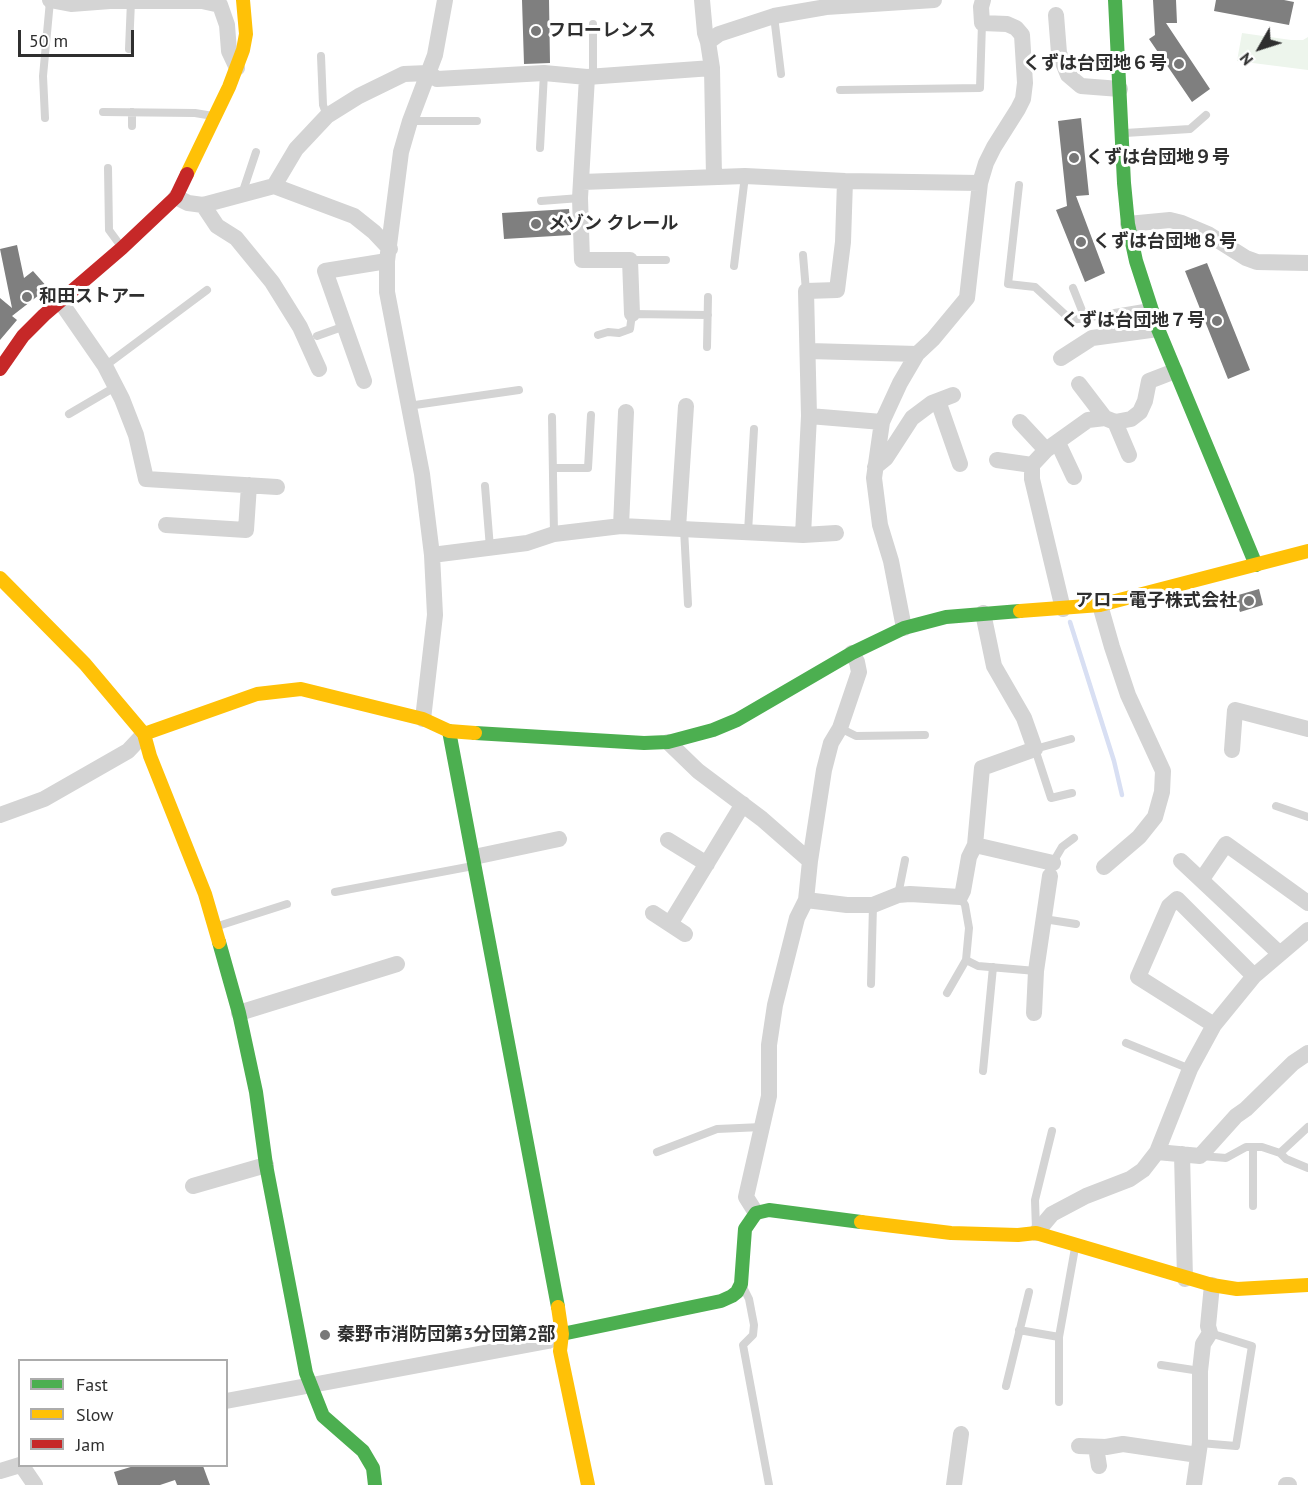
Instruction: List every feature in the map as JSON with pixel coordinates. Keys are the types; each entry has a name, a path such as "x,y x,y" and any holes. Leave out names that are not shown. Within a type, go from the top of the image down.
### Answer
{"street":[{"path":"0,369 23,336 176,197 237,68 246,34 243,0"},
{"path":"423,719 435,615 432,555 422,474 387,292 388,255 401,153 428,74 440,32 445,0"},
{"path":"702,0 705,33 712,68 714,177"},
{"path":"708,42 719,34 774,16 826,7 887,1 934,0"},
{"path":"1115,0 1128,224 1136,261 1158,329 1256,565"},
{"path":"50,1 71,4 202,1 220,5 227,25 229,51 237,68"},
{"path":"904,628 891,561 880,525 874,478 882,422 900,383 917,354 933,339 967,298 980,183 994,147 1023,99 1022,35 1016,28 980,8"},
{"path":"1056,15 1059,53 1068,75 1081,86 1120,89"},
{"path":"274,186 296,149 327,116 359,96 404,75 428,74 437,79 544,74 590,77 712,68"},
{"path":"590,77 581,190 582,260 630,260 632,314"},
{"path":"581,190 745,176 845,182 980,183"},
{"path":"803,535 809,416 806,291 837,290 843,242 845,182"},
{"path":"176,197 188,203 203,205 274,186 354,216 374,232 388,255"},
{"path":"203,205 217,226 236,238 272,282 300,327 319,369"},
{"path":"1128,224 1176,221 1208,234 1246,258 1257,262 1308,263"},
{"path":"364,381 325,272 388,255"},
{"path":"60,302 105,366 116,387 136,435 146,479 278,487"},
{"path":"1061,358 1092,338 1158,329"},
{"path":"808,351 917,354"},
{"path":"1063,609 1032,479 1032,465 1052,446 1088,420 1131,419 1140,412 1149,381 1175,371"},
{"path":"1079,384 1110,420 1129,455"},
{"path":"875,467 886,458 912,418 932,403 946,398 952,455"},
{"path":"681,529 686,406"},
{"path":"621,526 626,412"},
{"path":"809,416 882,422"},
{"path":"1020,422 1052,446 1074,477"},
{"path":"997,460 1032,465"},
{"path":"166,525 246,530 249,485"},
{"path":"432,555 527,543 554,534 621,526 803,535 836,533"},
{"path":"0,815 53,794 128,751 144,734 257,694 301,689 423,719 449,730 644,743 668,742 713,730 737,720 852,653 904,628 946,617 1100,605 1308,551"},
{"path":"0,578 85,664 144,734 150,756 205,894 239,1013 256,1092 266,1165 306,1373 323,1416 363,1451 373,1468 375,1485"},
{"path":"1100,605 1128,695 1163,771 1162,792 1155,817 1139,837 1104,867"},
{"path":"806,900 847,905 873,904 898,895 910,894 960,897 969,857 975,845 982,768 1035,749 1024,718 994,666 983,613"},
{"path":"756,1213 746,1197 769,1096 769,1046 775,1005 797,918 806,900 824,770 831,743 840,728 859,672 852,653"},
{"path":"1232,750 1235,710 1308,729"},
{"path":"449,730 562,1334 560,1351 588,1485"},
{"path":"668,742 698,771 762,819 810,861"},
{"path":"670,924 743,804"},
{"path":"475,862 559,839"},
{"path":"668,840 707,864"},
{"path":"1202,879 1226,844 1308,903"},
{"path":"975,845 1051,870 1036,971 1034,1012"},
{"path":"1181,861 1279,953"},
{"path":"1214,1025 1137,977 1169,906 1177,899 1254,976"},
{"path":"653,913 685,934"},
{"path":"1036,1233 1052,1214 1086,1196 1130,1179 1143,1170 1157,1152 1190,1069 1214,1025 1254,976 1308,930"},
{"path":"239,1013 398,964"},
{"path":"1157,1152 1200,1156 1236,1116 1293,1063 1308,1053"},
{"path":"1182,1154 1185,1279"},
{"path":"193,1185 266,1165"},
{"path":"228,1401 548,1341 562,1334 721,1301 738,1292 741,1284 745,1229 756,1213 769,1210 951,1233 1018,1235 1036,1233 1185,1279 1212,1285 1237,1289 1308,1285"},
{"path":"1194,1485 1199,1449 1200,1371 1203,1344 1210,1333 1208,1326 1212,1285"},
{"path":"954,1485 961,1434"},
{"path":"1099,1466 1088,1446 1123,1444 1199,1449"},
{"path":"0,1471 18,1466"},
{"path":"22,1467 35,1485"}],"lane":[{"path":"45,118 44,76 50,1"},
{"path":"129,49 131,1"},
{"path":"840,90 980,88 980,8"},
{"path":"774,16 781,74"},
{"path":"590,77 593,24"},
{"path":"321,56 323,105 327,116"},
{"path":"540,148 544,74"},
{"path":"103,112 195,113 215,116"},
{"path":"132,112 132,126"},
{"path":"1121,133 1190,129 1206,115"},
{"path":"410,122 477,121"},
{"path":"242,194 256,152"},
{"path":"108,168 109,230 122,248"},
{"path":"734,266 745,176"},
{"path":"1019,184 1008,284 1035,287 1071,320 1150,307"},
{"path":"541,201 581,190"},
{"path":"803,255 806,291"},
{"path":"630,260 666,260"},
{"path":"1073,288 1084,318"},
{"path":"105,366 207,290"},
{"path":"707,346 708,297"},
{"path":"598,334 619,333 630,329 632,314 708,315"},
{"path":"317,336 345,326"},
{"path":"69,414 116,387"},
{"path":"408,406 519,390"},
{"path":"553,468 588,468 591,415"},
{"path":"552,417 554,534"},
{"path":"748,532 754,429"},
{"path":"485,486 490,548"},
{"path":"681,529 688,604"},
{"path":"840,728 856,735 925,735"},
{"path":"1071,739 1035,749 1051,798 1072,793"},
{"path":"1276,806 1308,818"},
{"path":"1051,870 1062,847 1074,838"},
{"path":"898,895 905,860"},
{"path":"335,892 475,862"},
{"path":"947,993 966,960 969,928 965,904 960,897"},
{"path":"215,927 287,904"},
{"path":"871,984 873,904"},
{"path":"1044,919 1076,924"},
{"path":"966,960 978,966 1036,971"},
{"path":"983,1071 993,967"},
{"path":"1126,1043 1190,1069"},
{"path":"657,1152 717,1129 762,1127"},
{"path":"1280,1153 1308,1127"},
{"path":"1036,1233 1035,1200 1052,1131"},
{"path":"1200,1156 1226,1158 1246,1147 1262,1147 1280,1153 1286,1159 1308,1168"},
{"path":"1253,1147 1253,1206"},
{"path":"1059,1402 1059,1337 1076,1244"},
{"path":"741,1284 749,1299 754,1325 753,1335 743,1345 767,1485"},
{"path":"1006,1386 1029,1292"},
{"path":"1019,1330 1059,1337"},
{"path":"1199,1449 1236,1446 1252,1346 1210,1333"},
{"path":"1161,1365 1200,1371"}],"shaded area":[{"path":"1242,33 1291,40 1303,40 1308,37 1308,70 1237,61"}],"building":[{"name":"フローレンス","path":"522,0 549,0 550,63 524,64"},
{"name":"くずは台団地６号","path":"1153,0 1176,0 1177,23 1166,23 1210,89 1192,102 1149,39 1155,35"},
{"path":"1216,0 1294,2 1289,25 1214,11"},
{"path":"1081,118 1089,195 1076,196 1105,273 1085,282 1056,210 1067,206 1058,121"},
{"name":"メゾン クレール","path":"569,209 571,235 504,239 502,213"},
{"path":"17,245 24,278 33,271 48,288 12,316 17,320 0,340 0,298 12,308 0,249"},
{"name":"くずは台団地７号","path":"1207,263 1250,370 1228,379 1185,271"},
{"name":"アロー電子株式会社","path":"1259,589 1263,605 1240,612 1235,596"},
{"path":"131,1467 203,1467 210,1485 177,1485 175,1480 160,1485 118,1485 114,1472"}],"waterway":[{"path":"1070,622 1114,761 1122,795"}],"traffic: fast":[{"path":"1115,0 1124,183 1128,224 1136,261 1158,329 1256,565"},
{"path":"475,733 644,743 668,742 713,730 737,720 852,653 904,628 946,617 1020,611"},
{"path":"449,731 558,1307"},
{"path":"219,942 239,1013 256,1092 266,1165 306,1373 323,1416 363,1451 373,1468 375,1485"},
{"path":"562,1334 721,1301 732,1296 741,1284 745,1229 756,1213 769,1210 861,1222"}],"traffic: slow":[{"path":"187,174 229,87 243,50 246,34 243,0"},
{"path":"1020,611 1100,605 1308,551"},
{"path":"0,578 85,664 144,734 150,756 205,894 219,942"},
{"path":"144,734 257,694 301,689 423,719 449,731 475,733"},
{"path":"861,1222 951,1233 1018,1235 1036,1233 1212,1285 1237,1289 1308,1285"},
{"path":"558,1307 562,1334 560,1351 588,1485"}],"traffic: jam":[{"path":"0,369 23,336 44,315 122,248 176,197 187,174"}],"place":[{"name":"フローレンス","path":"536,31"},
{"name":"くずは台団地６号","path":"1179,64"},
{"name":"くずは台団地９号","path":"1074,158"},
{"name":"メゾン クレール","path":"536,224"},
{"name":"くずは台団地８号","path":"1081,242"},
{"name":"和田ストアー","path":"27,297"},
{"name":"くずは台団地７号","path":"1217,321"},
{"name":"アロー電子株式会社","path":"1249,601"},
{"name":"秦野市消防団第3分団第2部","path":"325,1335"}]}
